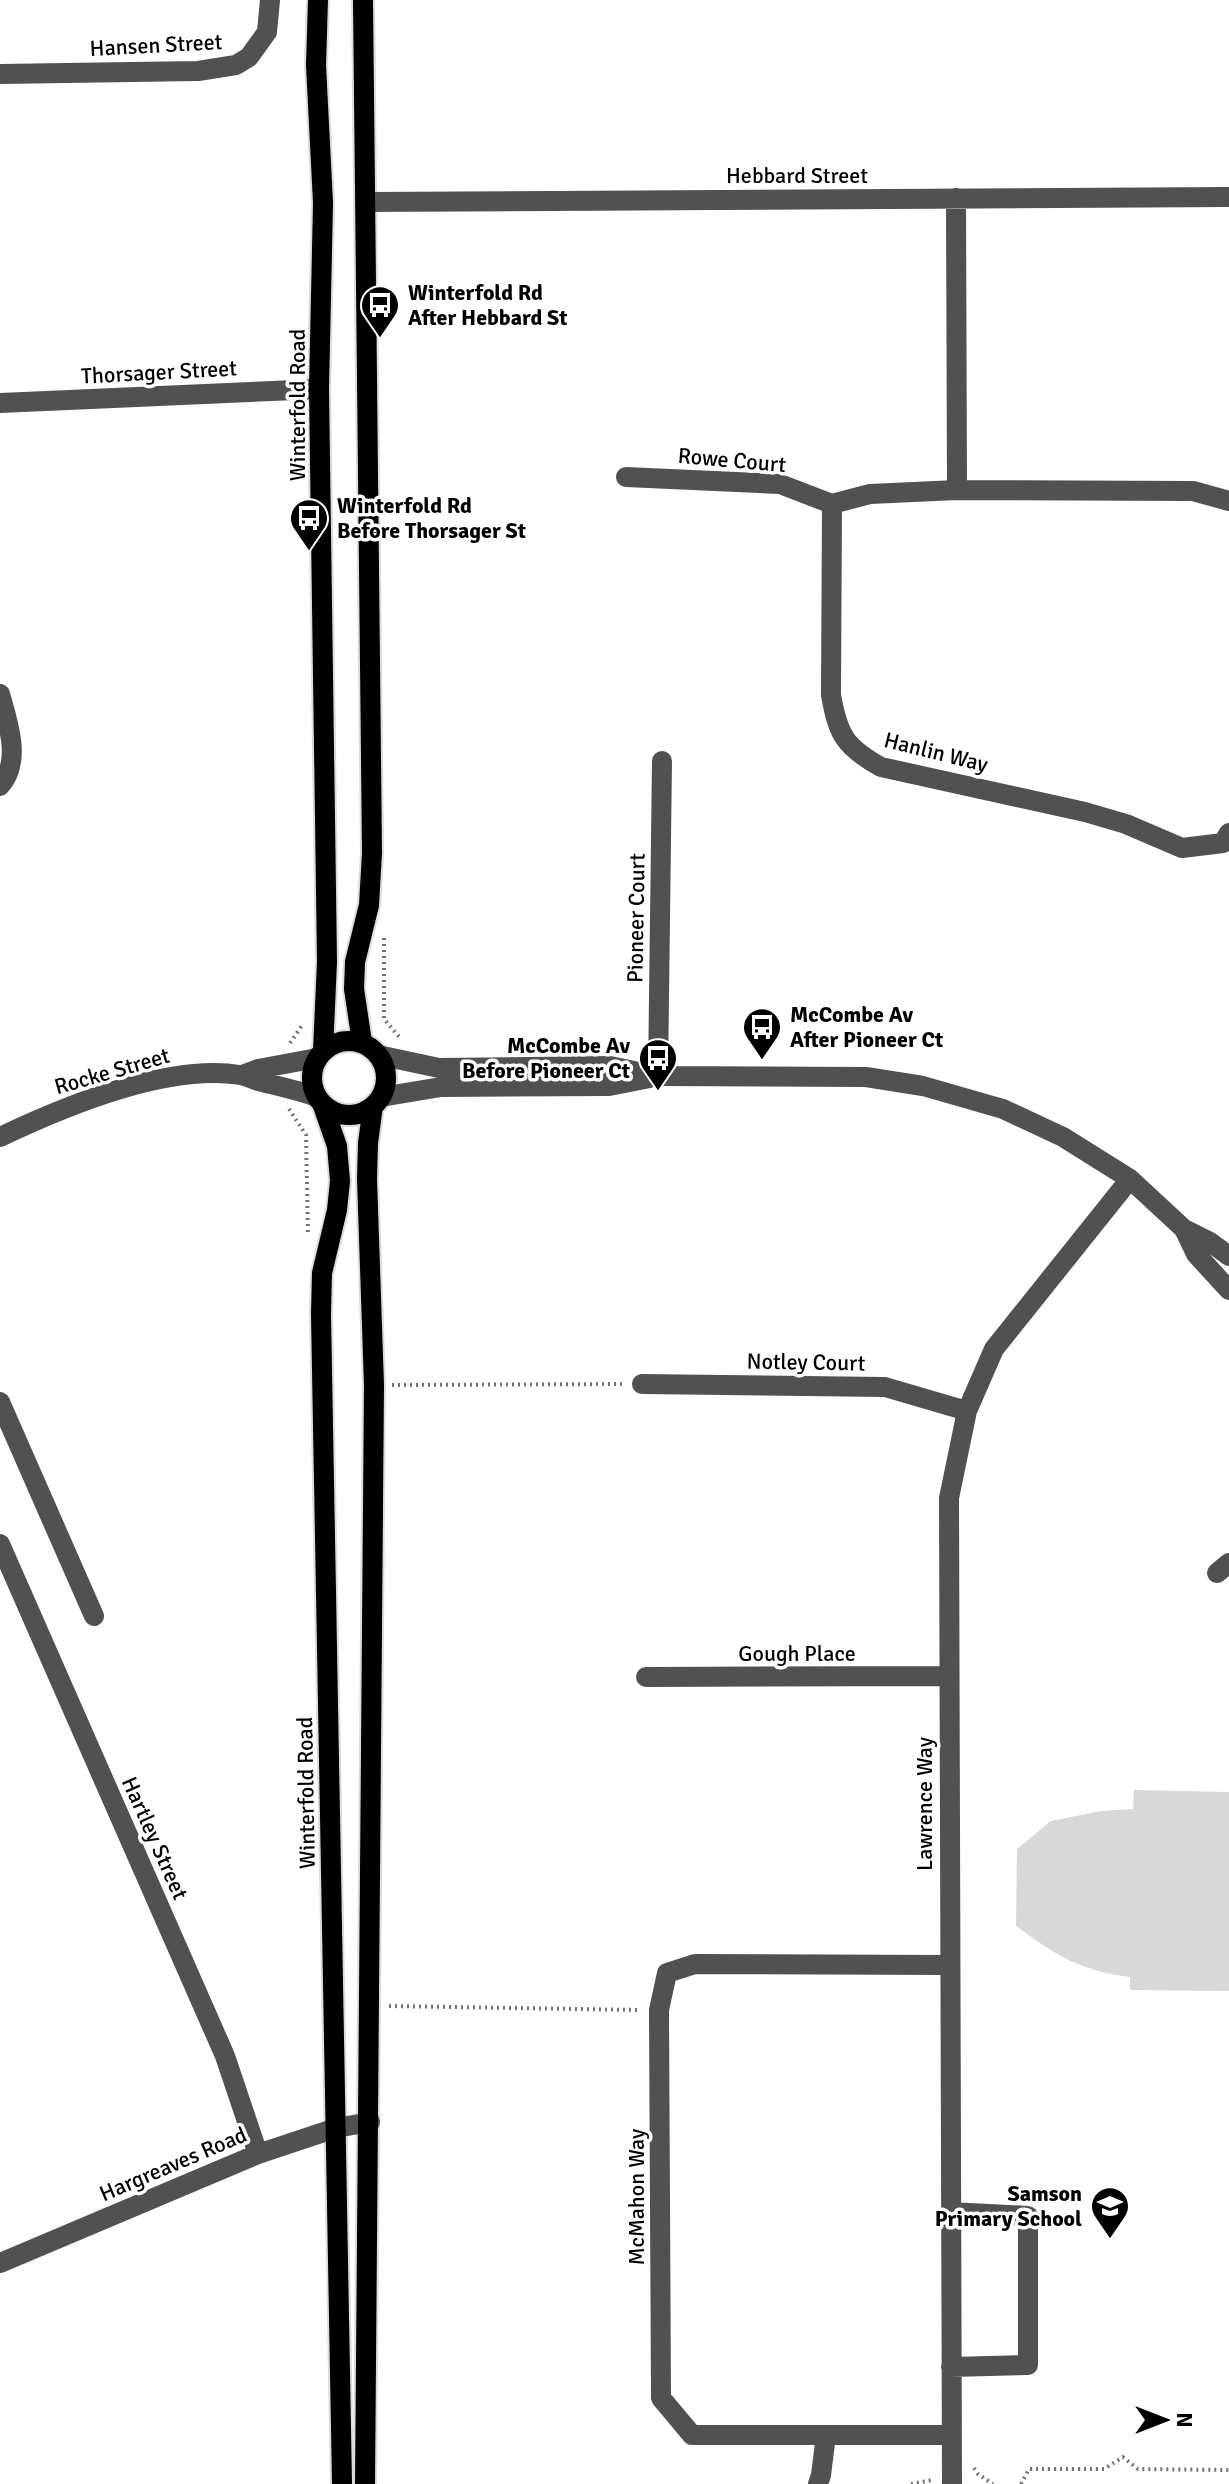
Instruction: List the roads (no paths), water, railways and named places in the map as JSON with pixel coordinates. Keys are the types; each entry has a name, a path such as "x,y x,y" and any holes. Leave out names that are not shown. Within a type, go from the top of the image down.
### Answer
{"main road":[{"name":"Winterfold Road","path":"318,0 316,65 323,203 319,389 327,962 320,1054"},
{"path":"363,0 372,853 369,905 355,962 354,989 370,1049 385,1075 368,1143 367,1179 374,1385 365,2484"},
{"path":"370,1049 340,1042 320,1054 312,1076 320,1101 332,1112 353,1115 377,1101"},
{"name":"Winterfold Road","path":"320,1101 337,1146 340,1181 337,1210 322,1273 321,1314 342,2484"}],"street":[{"name":"Hansen Street","path":"0,74 198,71 236,65 249,57 267,32 270,0"},
{"name":"Hebbard Street","path":"366,202 1229,197"},
{"path":"956,198 957,490"},
{"name":"Thorsager Street","path":"0,403 319,389"},
{"name":"Rowe Court","path":"626,477 780,484 832,504"},
{"path":"832,504 870,494 957,490 1193,491 1229,501"},
{"name":"Hanlin Way","path":"832,504 831,695 836,725 845,742 881,767 1085,812 1126,824 1182,848 1223,843 1229,833"},
{"path":"0,694 13,737 7,778 0,786"},
{"name":"Pioneer Court","path":"658,1076 662,761"},
{"path":"370,1049 439,1068 610,1066 658,1076 866,1077 896,1080 975,1100 1032,1121 1130,1179 1184,1229 1229,1256"},
{"name":"Rocke Street","path":"242,1075 320,1054"},
{"name":"Rocke Street","path":"0,1137 43,1116 98,1096 145,1083 206,1074 242,1075 320,1101"},
{"path":"377,1101 441,1087 609,1086 658,1076"},
{"name":"Lawrence Way","path":"952,2484 949,1498 967,1411 994,1349 1130,1179"},
{"path":"1184,1229 1196,1254 1229,1290 1229,1302"},
{"name":"Notley Court","path":"642,1384 885,1387 967,1411"},
{"path":"0,1402 94,1616"},
{"name":"Hartley Street","path":"0,1544 225,2056 258,2154"},
{"name":"Gough Place","path":"646,1677 948,1676"},
{"name":"McMahon Way","path":"949,1965 695,1964 667,1973 659,2010 661,2398 692,2435 951,2435"},
{"name":"Hargreaves Road","path":"0,2263 258,2154 336,2128 370,2122"},
{"path":"950,2212 1028,2216 1028,2365 951,2367"},
{"path":"818,2484 826,2435"}],"place":[{"name":"Winterfold Rd After Hebbard St","path":"380,339"},
{"name":"Winterfold Rd Before Thorsager St","path":"309,552"},
{"name":"McCombe Av After Pioneer Ct","path":"762,1061"},
{"name":"McCombe Av Before Pioneer Ct","path":"658,1092"},
{"name":"Samson Primary School","path":"1110,2240"}]}
